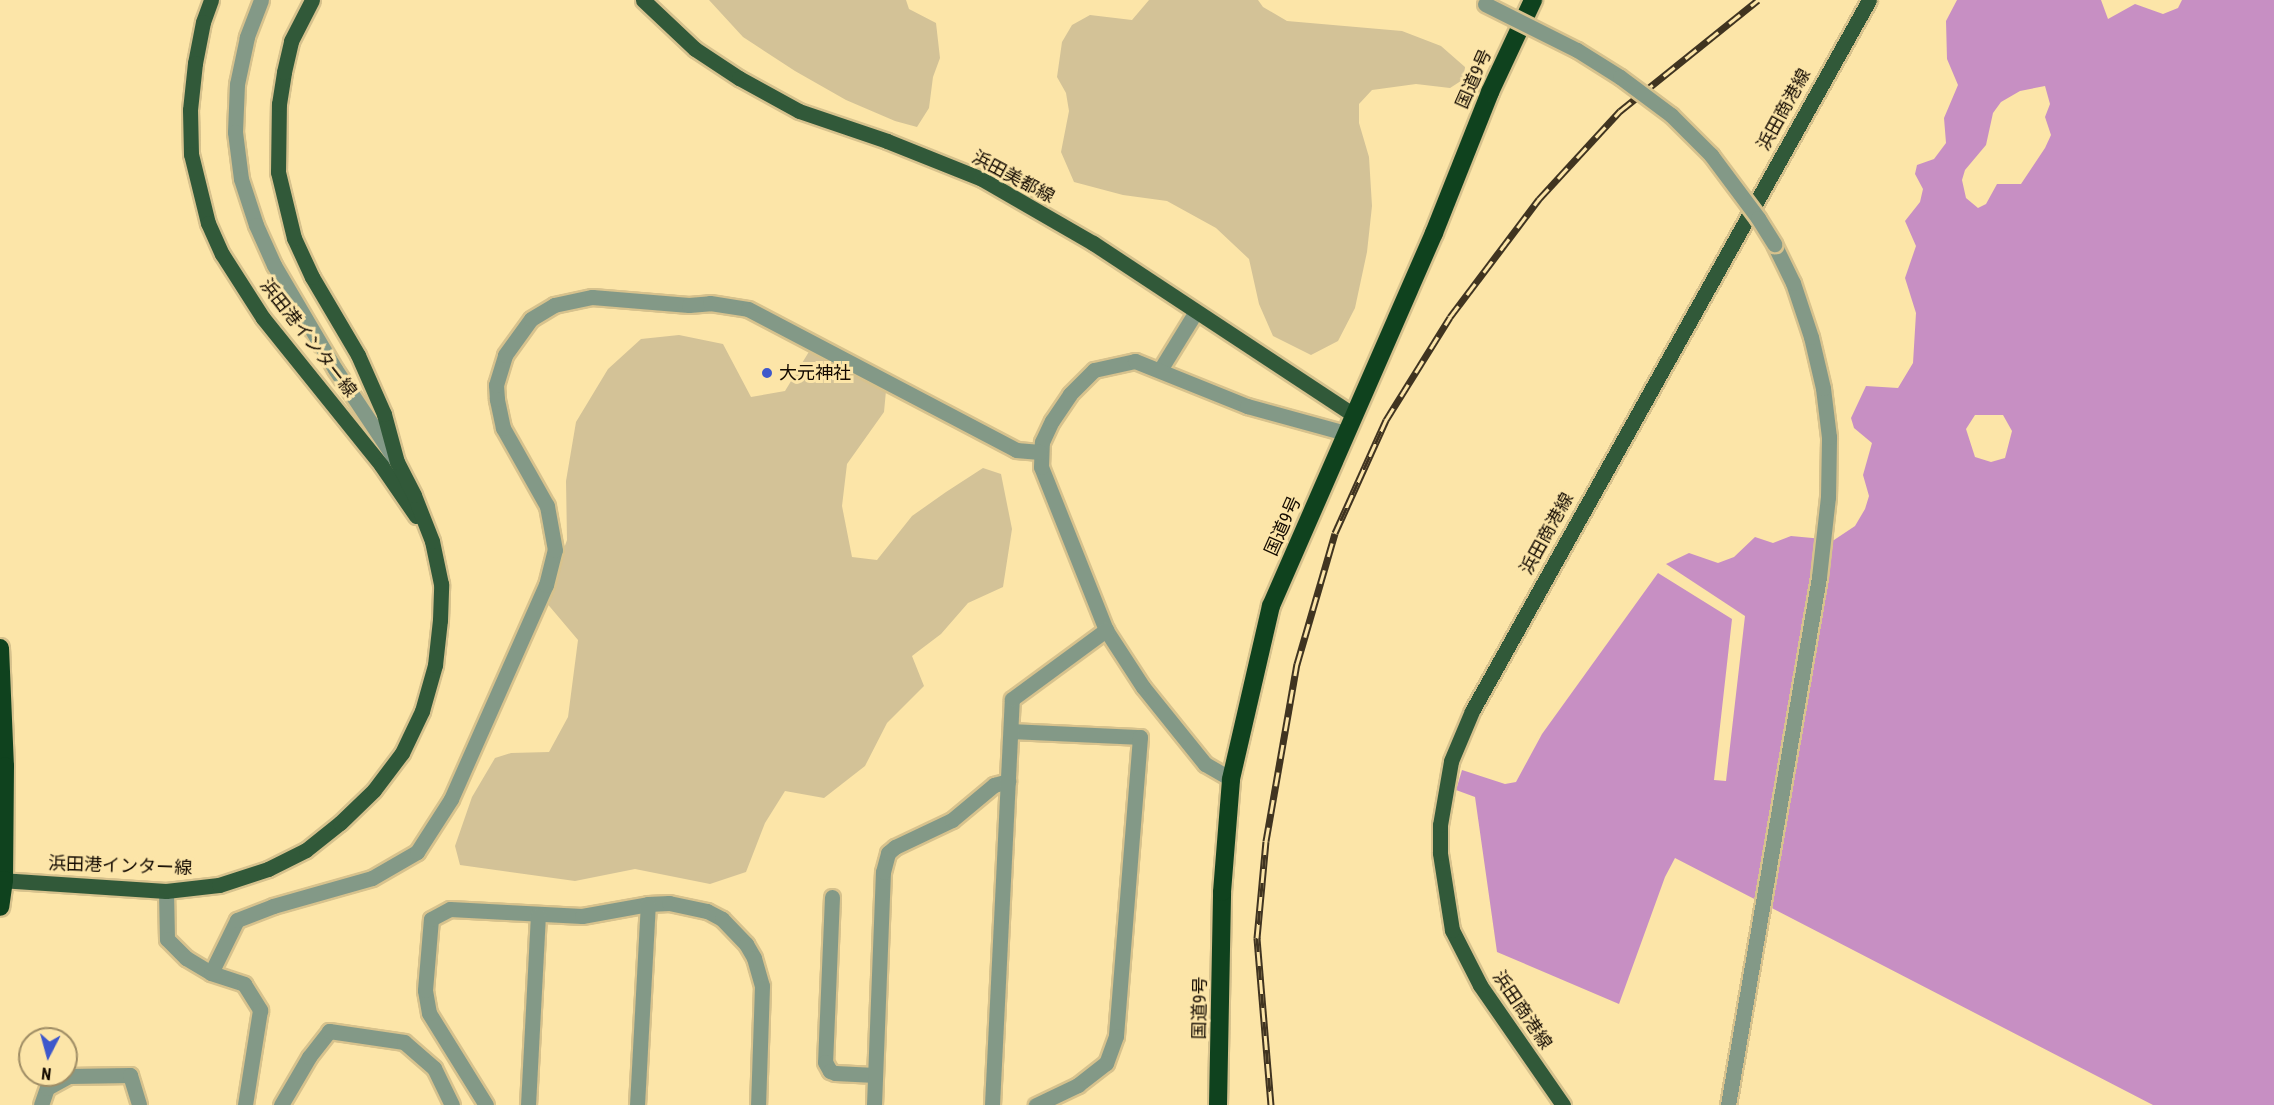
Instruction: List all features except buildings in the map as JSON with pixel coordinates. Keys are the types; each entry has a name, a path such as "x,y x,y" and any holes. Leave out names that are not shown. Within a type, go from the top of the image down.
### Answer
{"highway":[{"name":"国道9号","path":"1218,1105 1222,892 1231,779 1271,606 1434,233 1490,92 1533,0"},
{"path":"0,648 5,766 0,907"}],"main road":[{"name":"浜田港インター線","path":"211,0 195,63 190,110 191,154 208,223 222,254 263,318 381,465 432,541"},
{"name":"浜田港インター線","path":"2,880 166,891 219,885 268,869 306,850 340,823 374,790 402,753 422,711 435,665 441,584 432,541 414,495 397,462 384,414 358,355 312,277 294,238 278,172 279,104 284,72 291,41 312,0"},
{"name":"浜田美都線","path":"643,0 694,49 739,78 799,111 886,141 982,179 1093,243 1195,313 1354,415"},
{"name":"浜田商港線","path":"1563,1105 1480,985 1452,930 1440,853 1440,825 1451,761 1478,701 1869,0"}],"street":[{"path":"261,0 247,37 237,84 236,132 241,179 256,225 274,265 335,369 397,462"},
{"path":"1480,2 1577,50 1620,77 1671,116 1711,155 1758,218 1774,244 1792,283 1811,337 1823,388 1830,468 1825,534 1728,1105"},
{"path":"211,974 237,920 273,906 372,878 417,852 452,799 546,585 555,550 547,506 503,428 496,399 496,385 505,355 531,319 554,305 592,297 689,305 710,303 748,309 1016,450 1040,452"},
{"path":"1160,370 1195,313"},
{"path":"1231,779 1205,764 1143,687 1106,630 1041,467 1040,452 1052,421 1070,394 1094,370 1135,361 1247,406 1347,433"},
{"path":"992,1105 1012,699 1106,630"},
{"path":"1012,731 1140,737 1116,1036 1106,1063 1078,1085 1036,1105"},
{"path":"874,1105 883,872 888,853 895,847 952,820 994,785 1008,781"},
{"path":"166,891 167,939 186,958 211,974 244,984 260,1010 245,1105"},
{"path":"832,897 825,1062 830,1071 835,1073 875,1075"},
{"path":"486,1105 429,1013 425,990 431,919 450,909 582,916 648,904 669,903 707,911 735,930 754,958 762,986 758,1105"},
{"path":"637,1105 648,904"},
{"path":"528,1105 538,915"},
{"path":"281,1105 309,1057 329,1031 404,1042 434,1068 452,1105"},
{"path":"41,1105 47,1088 69,1076 130,1076 139,1105"}],"shaded area":[{"path":"709,0 906,0 909,9 936,23 940,58 933,77 929,108 917,127 895,121 846,100 795,71 743,37"},
{"path":"1149,0 1258,0 1263,7 1287,21 1402,31 1441,46 1465,67 1464,79 1450,88 1416,84 1372,90 1359,104 1359,123 1369,157 1372,206 1367,252 1355,308 1338,341 1311,355 1273,336 1259,304 1249,259 1216,228 1167,201 1123,195 1074,182 1061,152 1069,111 1066,93 1057,77 1062,42 1072,25 1090,15 1132,20"},
{"path":"1957,0 2101,0 2108,19 2135,4 2163,14 2178,8 2182,0 2274,0 2274,1105 2153,1105 1675,858 1665,877 1619,1004 1497,952 1475,797 1456,790 1462,770 1505,784 1516,782 1542,734 1658,573 1732,619 1714,780 1726,781 1745,616 1666,564 1689,553 1718,563 1734,557 1755,537 1773,543 1791,536 1834,540 1855,526 1865,509 1869,496 1863,475 1872,443 1854,428 1851,418 1866,386 1898,388 1913,363 1916,313 1905,278 1916,246 1905,221 1920,202 1923,189 1915,174 1917,165 1934,159 1946,143 1944,118 1958,85 1947,59 1946,21","holes":["2045,86 2050,104 2045,117 2051,135 2045,148 2021,184 1997,184 1986,204 1978,208 1966,198 1962,180 1965,170 1986,145 1993,113 2001,102 2020,91","1975,415 2003,415 2012,431 2005,458 1991,462 1975,457 1966,429"]},
{"path":"679,335 723,344 751,397 785,391 810,350 886,391 884,412 847,464 842,506 852,557 877,560 912,516 946,492 983,468 1001,474 1012,529 1003,587 968,603 941,634 912,656 924,686 887,723 865,766 824,798 785,791 765,823 746,872 710,884 635,869 575,881 460,865 455,846 472,797 495,758 511,753 549,752 568,717 578,640 545,601 567,540 566,481 576,422 608,369 641,339"}],"railway":[{"path":"1271,1105 1257,938 1266,841 1297,664 1335,533 1386,420 1450,317 1539,199 1620,111 1758,0"}],"place":[{"name":"大元神社","path":"767,373"}]}
